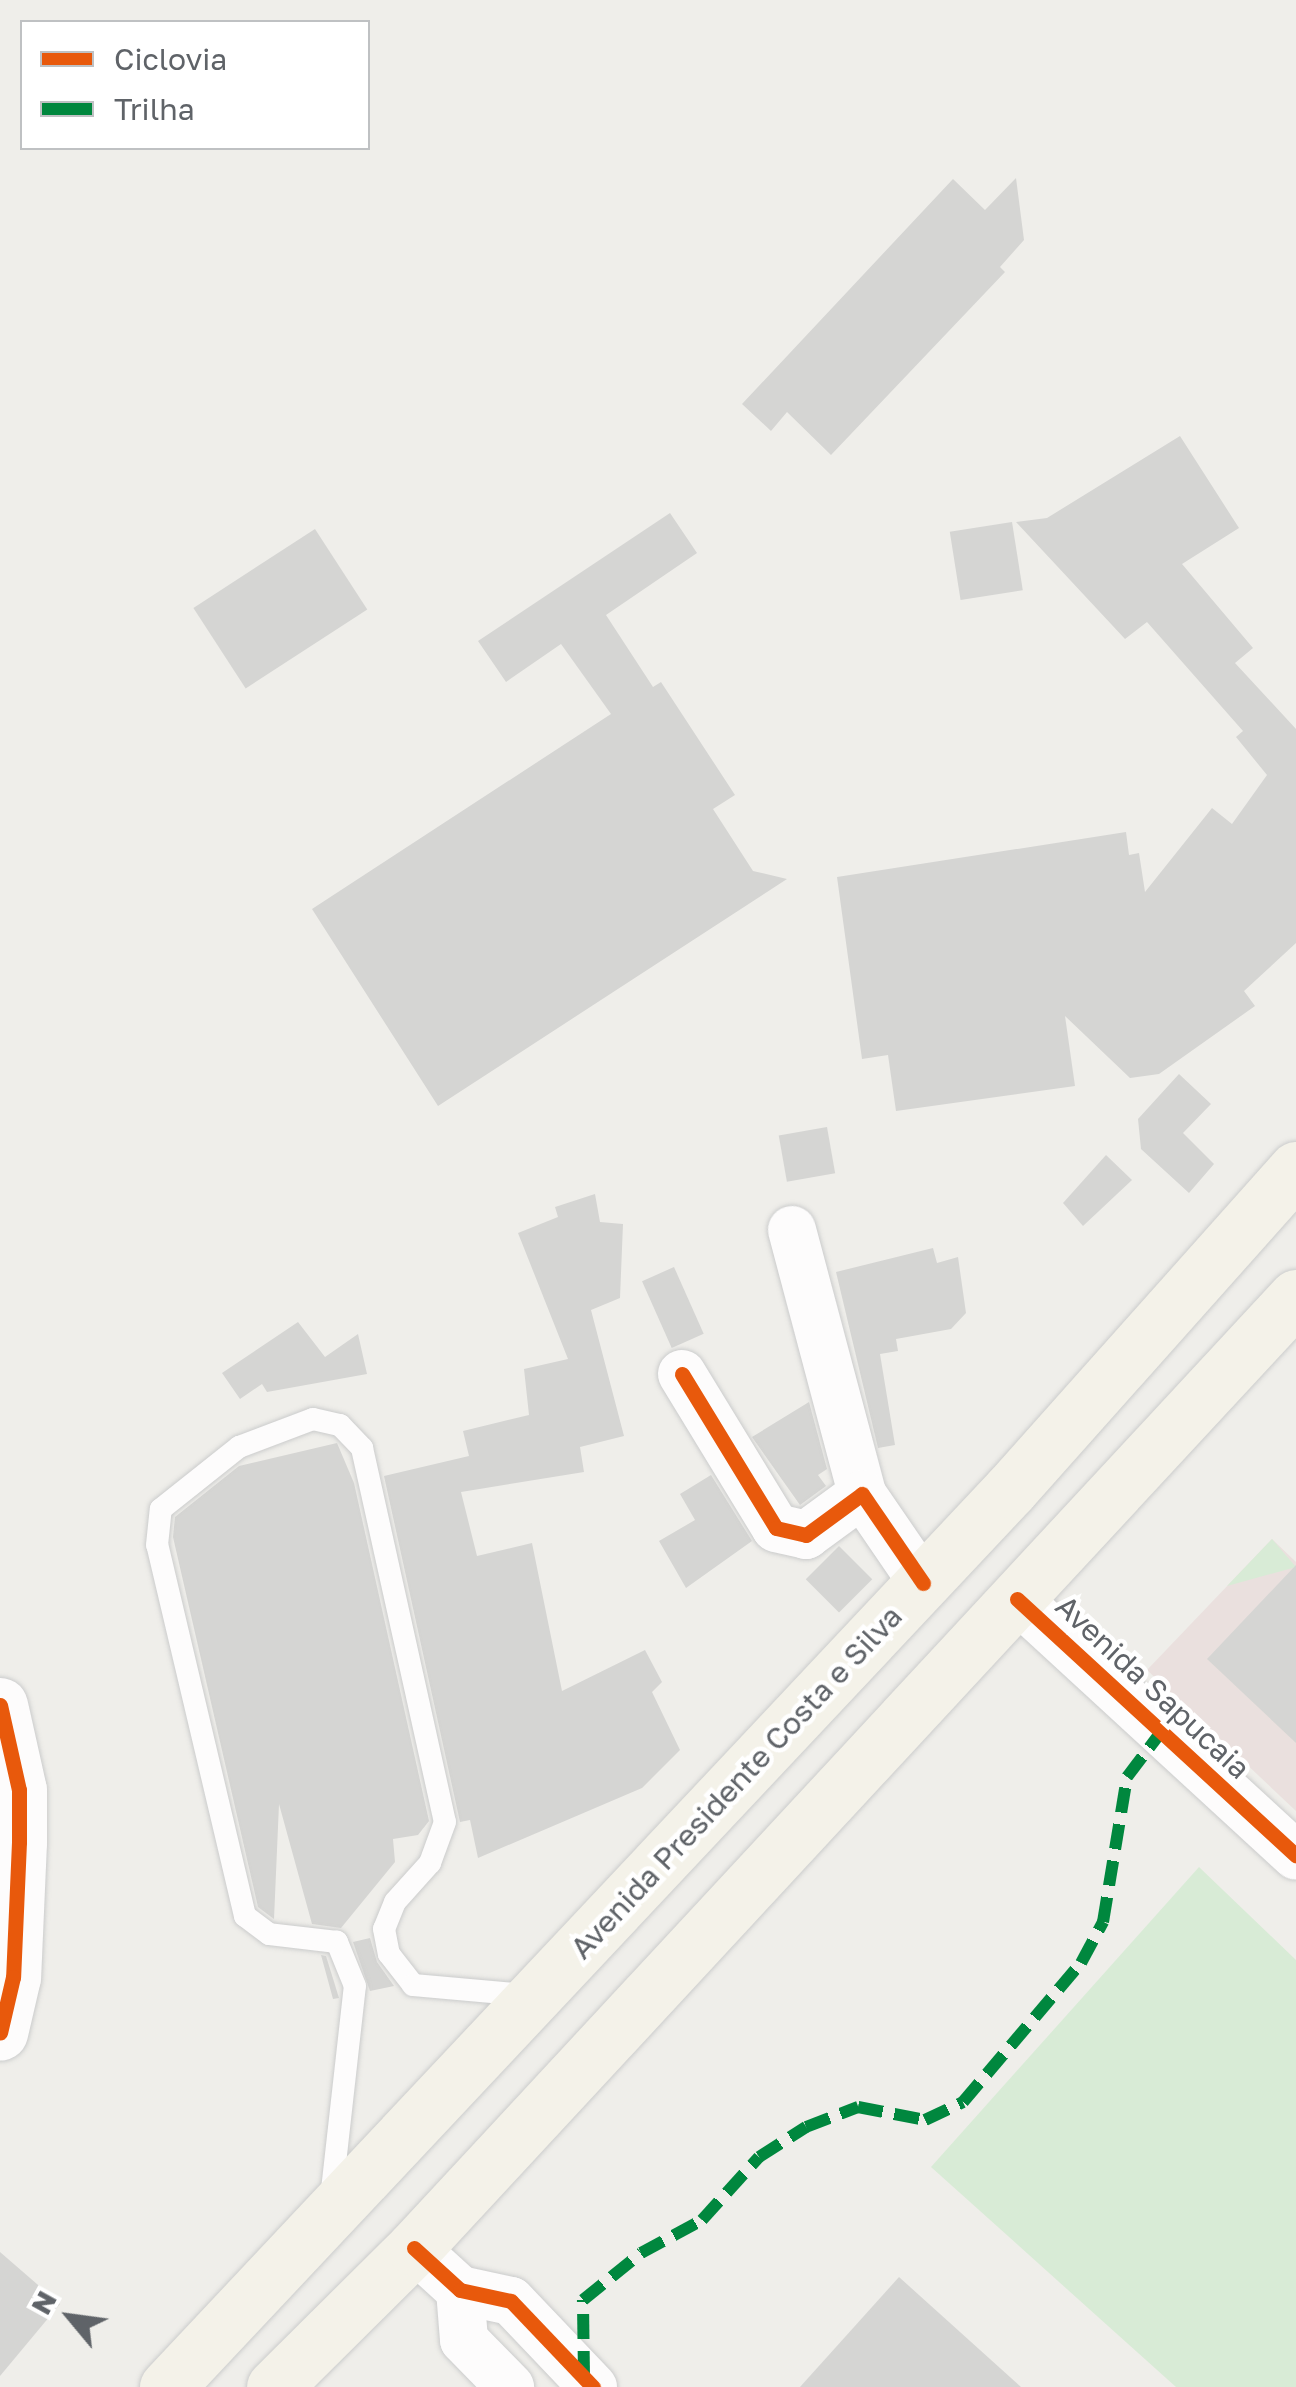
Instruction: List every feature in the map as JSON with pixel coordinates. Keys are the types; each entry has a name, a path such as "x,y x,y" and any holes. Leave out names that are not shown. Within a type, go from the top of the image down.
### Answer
{"main road":[{"name":"Avenida Presidente Costa e Silva","path":"167,2387 923,1583 1296,1169"},
{"path":"223,2327 277,2384 363,2293 414,2248 1296,1297"},
{"path":"317,2227 363,2293"}],"street":[{"path":"792,1230 862,1494 923,1583"},
{"path":"682,1374 776,1528 806,1535 862,1494"},
{"name":"Avenida Sapucaia","path":"1018,1599 1296,1856"},
{"path":"0,1705 19,1790 17,1935 0,2032"},
{"path":"414,2248 460,2290 510,2301 593,2387"},
{"path":"460,2290 464,2340 510,2387"}],"lane":[{"path":"317,2227 355,1986 337,1942 269,1934 245,1916 156,1545 160,1509 239,1448 312,1419 340,1425 362,1448 444,1822 430,1863 395,1902 384,1929 400,1974 426,1988 535,1996"}],"shaded area":[{"path":"1272,1539 1296,1562 1296,1811 1147,1670"}],"green space":[{"path":"1272,1539 1296,1567 1227,1586"},
{"path":"1199,1867 1296,1960 1296,2387 1176,2387 931,2167"}],"building":[{"path":"1016,178 1024,240 1000,267 1005,272 831,455 787,412 771,431 742,404 953,179 985,210"},
{"path":"1180,436 1239,528 1182,564 1253,648 1235,663 1296,729 1296,943 1244,991 1255,1006 1159,1074 1130,1078 1065,1016 1075,1086 896,1111 888,1055 862,1059 837,877 1126,832 1129,855 1139,853 1145,892 1212,808 1232,824 1267,775 1236,737 1243,731 1147,622 1125,639 1016,522 1047,518"},
{"path":"670,513 697,553 606,615 653,687 661,682 735,795 713,809 753,871 787,879 438,1106 312,909 611,714 561,644 506,682 478,641"},
{"path":"1012,522 1023,590 961,600 950,532"},
{"path":"315,529 367,610 246,688 193,608"},
{"path":"1179,1074 1211,1104 1183,1133 1214,1164 1189,1193 1141,1149 1138,1119"},
{"path":"827,1127 835,1173 787,1182 779,1136"},
{"path":"1106,1155 1132,1180 1083,1226 1063,1203"},
{"path":"595,1194 600,1222 623,1224 620,1298 591,1310 624,1436 580,1447 584,1472 461,1492 477,1556 532,1543 562,1691 645,1650 662,1682 652,1692 680,1750 642,1788 478,1858 470,1820 460,1822 384,1476 469,1456 463,1431 529,1415 524,1369 568,1359 518,1233 558,1217 555,1207"},
{"path":"933,1248 937,1263 958,1257 966,1313 951,1329 896,1339 898,1351 880,1354 895,1445 878,1448 836,1272"},
{"path":"674,1267 704,1334 672,1348 642,1281"},
{"path":"298,1322 325,1357 358,1334 367,1374 267,1392 262,1384 240,1399 222,1373"},
{"path":"809,1402 827,1469 818,1475 826,1486 800,1505 752,1437"},
{"path":"337,1443 354,1483 429,1821 418,1835 393,1839 395,1862 341,1928 312,1924 279,1804 274,1919 258,1907 173,1537 175,1517 239,1466"},
{"path":"711,1475 752,1541 686,1588 659,1541 695,1520 680,1494"},
{"path":"839,1546 872,1579 839,1612 806,1579"},
{"path":"1296,1565 1296,1743 1207,1659"},
{"path":"370,1938 377,1962 394,1986 370,1991 353,1942"},
{"path":"321,1955 326,1956 339,1998 333,1999"},
{"path":"0,2252 60,2304 0,2376"},
{"path":"899,2277 1021,2387 800,2387"}],"marked path":[{"path":"584,2376 583,2300 641,2253 702,2220 759,2157 806,2127 858,2107 925,2120 963,2102 1081,1963 1103,1922 1127,1777 1161,1732"}],"cycle path":[{"path":"682,1374 776,1528 806,1535 862,1494 923,1583"},
{"path":"1017,1599 1296,1856"},
{"path":"0,1705 19,1790 13,1977 0,2033"},
{"path":"414,2248 460,2290 511,2301 593,2387"}]}
